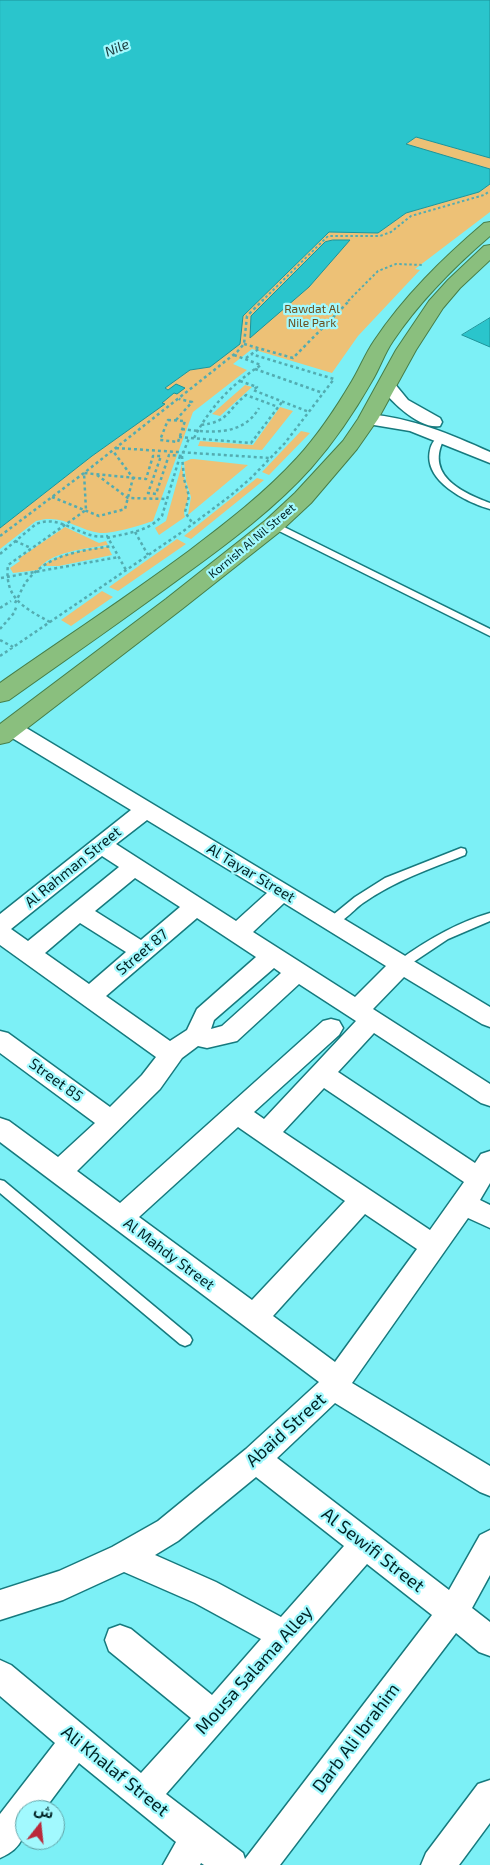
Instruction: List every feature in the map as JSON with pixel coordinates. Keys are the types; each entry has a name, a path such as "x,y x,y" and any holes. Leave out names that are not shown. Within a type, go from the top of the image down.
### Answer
{"highway":[{"name":"Kornish Al Nil Street","path":"0,694 145,593 231,529 275,492 304,463 328,434 351,399 381,346 422,289 446,265 490,227"},
{"name":"Kornish Al Nil Street","path":"6,732 274,525 328,471 368,418 388,386 406,350 436,305 454,284 490,250"}],"street":[{"path":"388,386 402,403 419,415 490,447"},
{"path":"368,418 404,422 490,458"},
{"name":"Al Tayar Street","path":"6,732 146,809 490,1018"},
{"name":"Al Rahman Street","path":"0,926 146,809"},
{"path":"101,845 490,1096"},
{"path":"28,953 134,867"},
{"path":"237,933 282,892"},
{"name":"Street 87","path":"89,997 196,906"},
{"path":"79,912 142,952"},
{"path":"0,933 170,1054"},
{"path":"59,1173 152,1080 170,1054 186,1041 196,1036 206,1014 272,956"},
{"path":"268,1133 322,1074 402,964"},
{"path":"196,1036 207,1039 229,1034 297,972"},
{"path":"120,1218 331,1028"},
{"name":"Street 85","path":"0,1040 111,1121"},
{"path":"322,1074 484,1170"},
{"path":"236,1113 434,1246"},
{"name":"Al Mahdy Street","path":"0,1128 254,1317 336,1383 490,1482"},
{"name":"Abaid Street","path":"0,1605 63,1585 123,1558 168,1530 256,1459 336,1383 464,1204 484,1170"},
{"path":"254,1317 363,1199"},
{"path":"464,1204 490,1217"},
{"name":"Al Sewifi Street","path":"256,1459 490,1641"},
{"name":"Mousa Salama Alley","path":"143,1796 365,1544"},
{"name":"Darb Ali Ibrahim","path":"259,1865 452,1612 490,1545"},
{"path":"123,1558 164,1572 204,1591 284,1636"},
{"path":"120,1640 214,1716"},
{"name":"Ali Khalaf Street","path":"0,1676 143,1796 231,1865"},
{"path":"0,1841 77,1740"},
{"path":"438,1865 490,1796"},
{"path":"180,1865 198,1839"}],"lane":[{"path":"441,436 434,452 436,469 449,485 469,498 490,506"},
{"path":"274,525 490,633"},
{"path":"332,922 359,900 389,881 461,852"},
{"path":"402,964 432,942 466,924 490,917"},
{"path":"0,1185 185,1340"}],"path":[{"path":"0,536 84,473 234,355 244,344 247,316 328,236 380,236 391,232 411,216 484,195 490,190"},
{"path":"244,344 293,358 378,271 396,264 420,264"},
{"path":"245,359 260,348"},
{"path":"0,656 193,524 230,496 271,458 334,379 251,354"},
{"path":"194,438 201,424 217,402 239,380 261,364 234,355"},
{"path":"255,368 322,393"},
{"path":"239,380 257,387 253,390 309,412"},
{"path":"201,424 214,424 225,419 236,403 246,395 278,407"},
{"path":"176,420 192,402 178,399"},
{"path":"179,437 251,443 282,402"},
{"path":"182,429 197,432 218,432 238,427 252,418 259,408"},
{"path":"168,420 176,420 185,421 178,442 160,440 168,420"},
{"path":"0,554 40,522 64,525 98,538 107,536 108,538 149,528 159,521 189,438"},
{"path":"114,449 182,455"},
{"path":"114,449 134,478"},
{"path":"84,473 146,479 154,456 161,456 148,493 156,494 169,455 271,458"},
{"path":"182,455 184,480 189,496 185,512 193,524"},
{"path":"84,473 86,510"},
{"path":"96,474 128,498 167,499"},
{"path":"52,497 99,516 125,510 134,478"},
{"path":"1,585 0,577 8,565 86,510"},
{"path":"135,531 148,555"},
{"path":"108,538 126,570"},
{"path":"16,541 31,548"},
{"path":"0,629 8,621 14,603 26,582 46,562 87,549 112,546"},
{"path":"0,577 119,557"},
{"path":"8,598 50,622"},
{"path":"0,608 14,603"},
{"path":"0,640 13,647"}],"green space":[{"path":"416,137 490,158 490,169 405,145"},
{"name":"Rawdat Al Nile Park","path":"490,184 490,212 415,269 420,270 358,336 332,373 252,349 233,364 247,370 193,412 153,521 119,531 100,533 62,520 45,519 36,521 0,549 0,528 92,456 164,404 162,403 174,393 164,388 190,370 210,367 243,316 329,232 378,233 406,213 479,192"},
{"path":"245,385 252,387 220,416 212,414"},
{"path":"280,407 293,411 262,450 198,446 200,441 253,445"},
{"path":"301,431 310,433 269,475 262,472"},
{"path":"191,459 248,465 188,515 191,497 186,481 184,462"},
{"path":"182,464 188,497 184,512 185,517 159,535 155,528 166,521"},
{"path":"257,478 264,480 191,539 184,536"},
{"path":"65,527 99,543 106,541 108,545 80,549 60,555 50,559 38,570 13,573 10,568 20,561 18,559"},
{"path":"177,539 186,544 118,591 109,587"},
{"path":"108,547 112,555 59,566 42,566 57,558 82,550"},
{"path":"102,591 113,597 71,626 61,620"}],"water":[{"name":"Nile","path":"0,0 490,0 490,158 416,137 406,144 490,169 490,184 479,192 406,213 378,233 329,232 243,316 240,344 210,367 190,370 165,388 168,390 176,384 185,388 177,394 174,393 162,403 165,404 92,456 0,528"},
{"path":"350,240 309,287 250,338 251,316 325,242"},
{"path":"490,318 490,347 462,335"}]}
